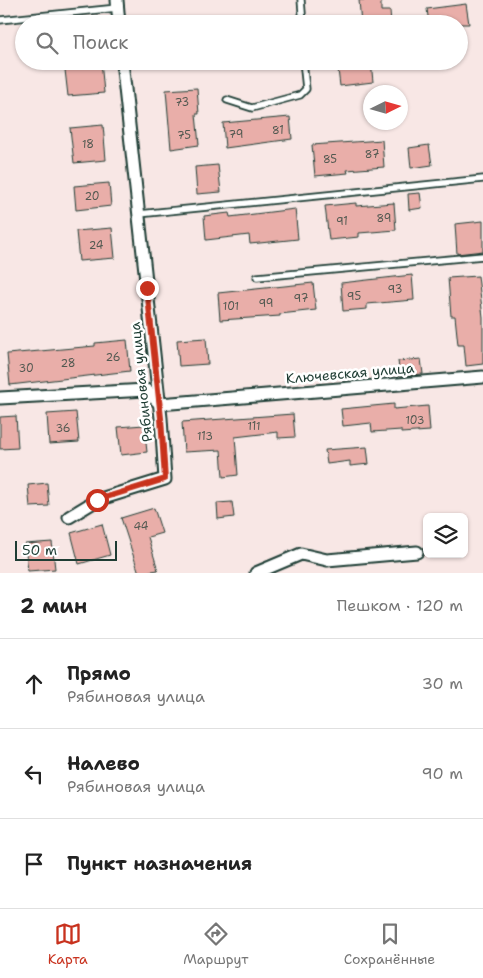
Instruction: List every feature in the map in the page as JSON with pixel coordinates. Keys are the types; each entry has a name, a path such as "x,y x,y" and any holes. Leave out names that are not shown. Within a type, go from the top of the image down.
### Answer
{"street":[{"name":"Рябиновая улица","path":"69,516 97,500 165,479 160,404 123,70"},
{"name":"Ключевская улица","path":"160,404 483,377"},
{"path":"0,398 146,390 160,404"},
{"path":"256,573 301,554 327,560 417,552"}],"lane":[{"path":"301,0 302,15"},
{"path":"37,15 117,4"},
{"path":"0,20 15,18"},
{"path":"226,100 252,108 300,95 306,89 305,70"},
{"path":"139,214 483,179"},
{"path":"257,277 483,256"}],"building":[{"path":"359,0 381,0 381,11 390,11 390,15 360,15"},
{"path":"466,4 468,15 428,15 427,9"},
{"path":"65,70 102,70 104,93 68,96"},
{"path":"338,70 372,70 373,82 340,86"},
{"path":"197,88 199,114 196,114 199,145 171,149 166,90"},
{"path":"290,117 292,139 225,148 223,123"},
{"path":"103,125 106,160 74,163 70,128"},
{"path":"382,140 384,167 347,170 348,173 315,176 312,145"},
{"path":"429,145 432,165 411,168 409,148"},
{"path":"218,165 221,192 197,194 195,167"},
{"path":"109,183 111,206 76,210 74,186"},
{"path":"420,193 422,208 409,210 408,194"},
{"path":"356,203 356,206 394,203 396,230 359,233 359,237 329,240 325,206"},
{"path":"295,209 298,239 250,244 249,235 206,240 204,216 229,213 230,217"},
{"path":"483,221 483,251 457,254 455,224"},
{"path":"112,228 115,258 79,261 76,231"},
{"path":"412,275 414,300 367,304 367,309 343,311 341,283"},
{"path":"478,276 483,317 483,364 466,366 464,345 458,345 455,316 451,316 448,278"},
{"path":"313,283 316,310 280,314 280,316 220,320 218,293"},
{"path":"206,338 208,364 179,366 177,340"},
{"path":"127,340 130,371 10,385 7,354 95,346 95,343"},
{"path":"421,359 423,374 400,376 398,361"},
{"path":"394,404 394,409 428,406 430,431 372,432 371,423 343,426 341,409"},
{"path":"76,412 79,442 49,444 47,414"},
{"path":"293,414 295,437 278,438 278,432 235,437 238,475 223,477 221,450 184,452 182,422"},
{"path":"16,416 18,448 0,449 0,417"},
{"path":"144,425 147,452 121,455 118,427"},
{"path":"367,447 369,464 350,466 350,461 327,464 325,450"},
{"path":"47,483 49,506 30,507 28,485"},
{"path":"232,502 234,517 218,519 217,503"},
{"path":"154,508 162,533 148,537 158,570 139,573 121,518"},
{"path":"102,524 110,555 79,564 71,533"},
{"path":"52,542 55,569 28,571 25,544"}],"route":[{"path":"97,500 165,479 161,418 147,288"}]}
